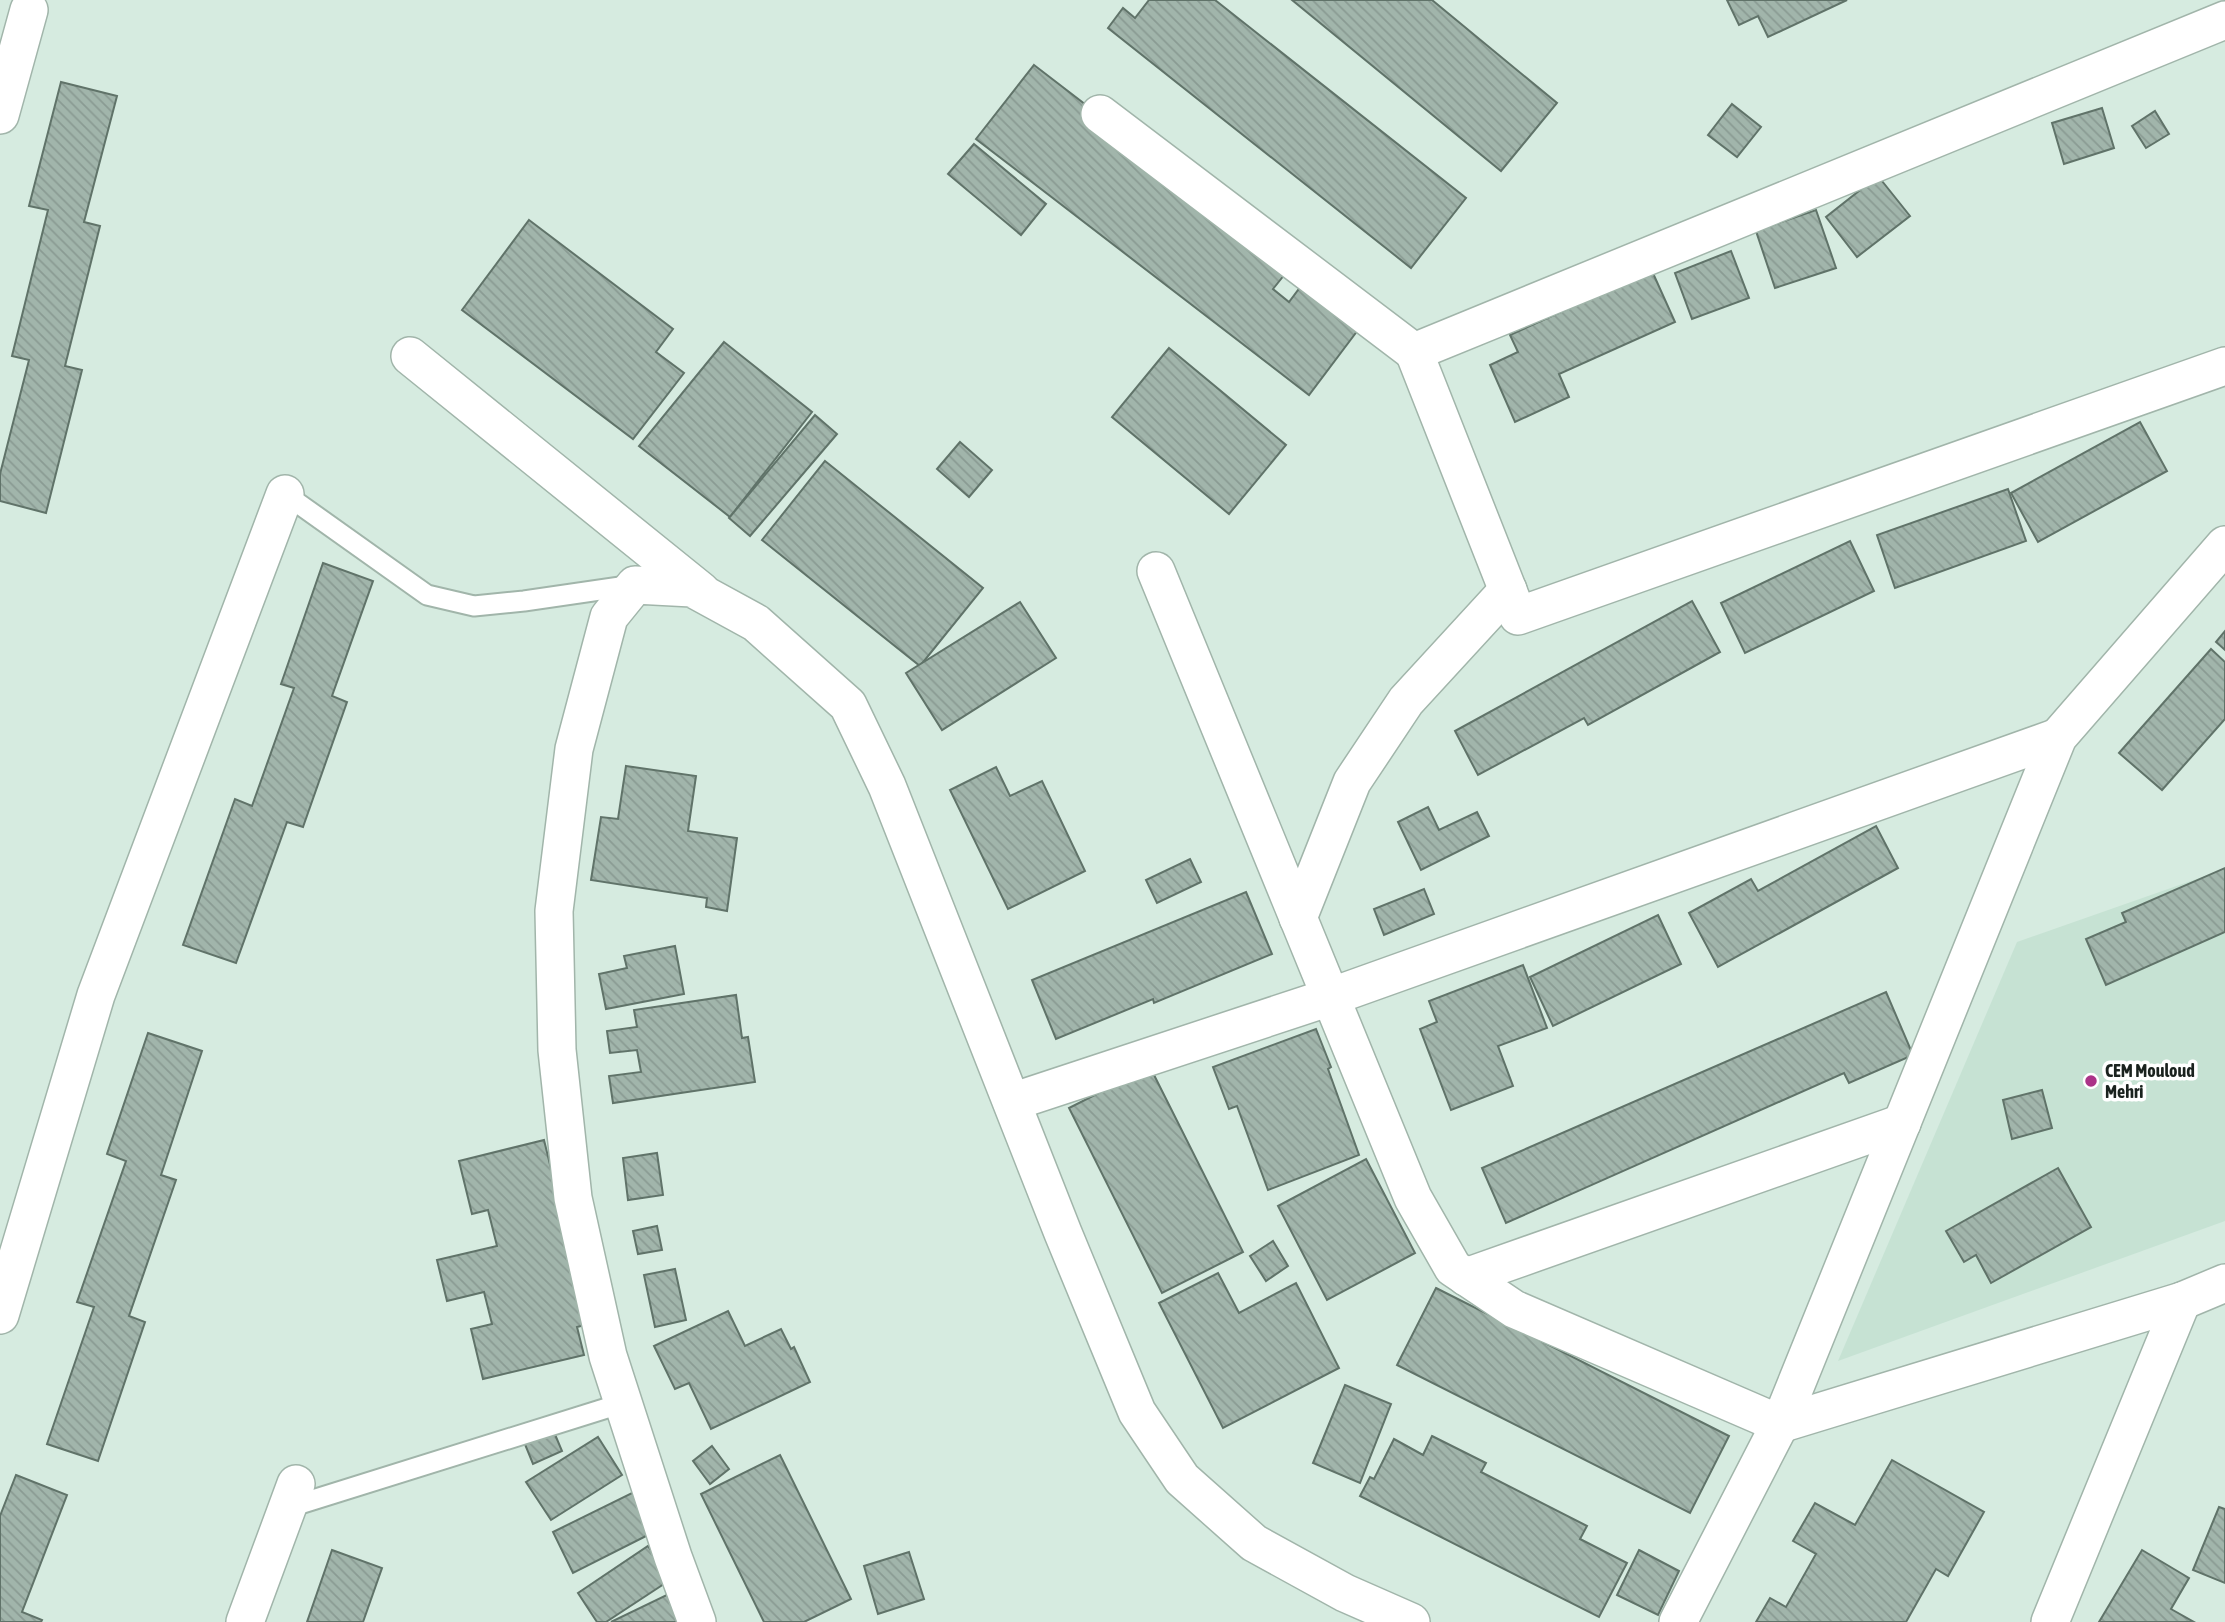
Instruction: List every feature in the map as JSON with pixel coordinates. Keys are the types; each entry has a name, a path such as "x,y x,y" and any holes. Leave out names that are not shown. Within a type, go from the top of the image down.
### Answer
{"street":[{"path":"0,115 29,10"},
{"path":"1414,352 2225,20"},
{"path":"1100,114 1414,352 1518,616 2225,366"},
{"path":"410,356 707,596"},
{"path":"0,1315 96,995 285,494"},
{"path":"1678,1622 1780,1424 2057,737 2225,545"},
{"path":"1156,571 1413,1198 1452,1268 1514,1309 1780,1424 2182,1301 2225,1283"},
{"path":"697,1622 673,1557 608,1356 573,1198 557,1050 554,911 574,749 610,617 635,585 692,588 707,596 756,624 848,705 887,786 1137,1412 1182,1479 1254,1543 1345,1593 1411,1622"},
{"path":"1298,918 1352,782 1406,701 1508,590"},
{"path":"1012,1102 1330,997 2057,737"},
{"path":"1466,1277 1902,1123"},
{"path":"2050,1622 2182,1301"},
{"path":"244,1622 292,1496"}],"lane":[{"path":"285,494 427,595 474,606 635,585"},
{"path":"292,1496 623,1403"}],"shaded area":[{"name":"CEM Mouloud Mehri","path":"2225,869 2225,1221 1838,1361 2017,942"}],"building":[{"path":"1149,0 1215,0 1466,198 1411,268 1108,28 1123,8 1135,18"},
{"path":"1292,0 1432,0 1557,103 1501,171"},
{"path":"1727,0 1847,0 1768,37 1758,16 1739,25"},
{"path":"1034,65 1293,264 1273,289 1289,302 1307,278 1364,322 1309,395 976,139"},
{"path":"61,82 117,96 84,222 100,226 65,366 82,370 46,513 0,501 0,474 29,360 12,356 48,210 29,206"},
{"path":"1732,104 1761,127 1737,157 1708,135"},
{"path":"2102,108 2114,148 2064,164 2052,123"},
{"path":"2155,111 2169,134 2146,148 2132,126"},
{"path":"974,144 1046,204 1021,235 948,174"},
{"path":"1878,176 1910,216 1857,257 1826,217"},
{"path":"1816,210 1836,268 1775,288 1756,231"},
{"path":"529,220 673,329 656,352 684,373 633,439 462,310"},
{"path":"1731,251 1749,298 1692,319 1675,273"},
{"path":"1652,271 1675,322 1559,374 1569,397 1515,422 1490,365 1518,352 1510,335"},
{"path":"724,342 812,412 730,517 639,446"},
{"path":"1169,348 1286,445 1229,514 1112,417"},
{"path":"815,415 837,434 750,536 729,518"},
{"path":"2140,422 2167,471 2038,542 2011,493"},
{"path":"960,442 992,470 969,497 937,469"},
{"path":"825,461 983,588 920,666 762,540"},
{"path":"2008,489 2026,541 1895,588 1877,535"},
{"path":"1850,541 1874,591 1745,653 1721,603"},
{"path":"323,563 373,581 332,696 347,702 303,827 287,822 236,963 183,945 235,799 252,806 294,688 281,684"},
{"path":"1692,601 1720,652 1588,725 1584,718 1478,775 1455,731"},
{"path":"1020,602 1056,658 942,730 906,673"},
{"path":"2225,631 2225,650 2216,642"},
{"path":"2211,649 2225,662 2225,719 2162,790 2119,753"},
{"path":"626,766 696,776 688,831 737,838 727,911 706,907 707,898 591,880 601,817 618,819"},
{"path":"996,767 1010,796 1042,781 1085,871 1008,909 950,790"},
{"path":"1428,807 1439,830 1477,812 1489,836 1421,870 1398,822"},
{"path":"1876,826 1898,868 1718,967 1689,913 1751,879 1758,891"},
{"path":"1190,859 1201,882 1157,903 1146,880"},
{"path":"2225,868 2225,932 2106,985 2086,939 2126,922 2122,913"},
{"path":"1424,889 1434,914 1384,935 1374,909"},
{"path":"1246,892 1272,954 1154,1003 1153,999 1056,1039 1032,980"},
{"path":"1658,915 1681,964 1553,1026 1530,977"},
{"path":"675,946 684,994 606,1009 599,974 627,968 624,956"},
{"path":"1523,965 1547,1028 1498,1046 1513,1086 1451,1110 1420,1029 1437,1022 1429,1001"},
{"path":"1886,992 1913,1055 1849,1083 1844,1073 1506,1223 1482,1168"},
{"path":"736,995 742,1038 748,1037 755,1082 613,1103 609,1076 641,1072 637,1050 610,1053 607,1031 637,1027 634,1010"},
{"path":"1316,1029 1359,1155 1268,1190 1237,1106 1229,1109 1213,1067"},
{"path":"148,1033 202,1051 161,1175 176,1180 129,1316 145,1322 98,1461 47,1444 94,1307 77,1302 126,1161 107,1154"},
{"path":"1150,1067 1243,1252 1162,1293 1069,1108"},
{"path":"2042,1090 2052,1128 2012,1139 2003,1100"},
{"path":"544,1140 589,1324 577,1327 584,1355 483,1379 471,1329 492,1324 484,1292 447,1301 437,1260 497,1246 488,1210 472,1214 459,1161"},
{"path":"657,1153 663,1195 628,1200 623,1158"},
{"path":"1366,1159 1415,1253 1327,1300 1278,1206"},
{"path":"2058,1168 2091,1227 1991,1283 1976,1255 1964,1262 1946,1231"},
{"path":"657,1226 662,1250 638,1254 633,1231"},
{"path":"1273,1241 1288,1266 1266,1281 1250,1256"},
{"path":"675,1269 686,1320 655,1327 644,1275"},
{"path":"1218,1273 1239,1313 1296,1283 1339,1368 1223,1428 1159,1303"},
{"path":"1436,1288 1729,1436 1690,1513 1397,1365"},
{"path":"728,1311 745,1346 781,1329 791,1349 794,1347 810,1382 711,1429 689,1383 675,1389 654,1346"},
{"path":"1345,1385 1391,1404 1360,1483 1313,1463"},
{"path":"551,1425 562,1451 533,1464 522,1437"},
{"path":"1432,1436 1486,1463 1481,1472 1587,1526 1580,1539 1627,1563 1599,1617 1360,1496 1370,1477 1374,1479 1394,1439 1423,1455"},
{"path":"598,1437 622,1475 551,1520 526,1482"},
{"path":"712,1446 729,1469 710,1484 693,1461"},
{"path":"780,1455 851,1599 804,1622 764,1622 701,1494"},
{"path":"1892,1460 1984,1512 1948,1576 1936,1569 1906,1622 1756,1622 1770,1598 1786,1607 1816,1554 1793,1541 1815,1503 1855,1525"},
{"path":"16,1475 67,1495 22,1612 42,1620 41,1622 0,1622 0,1516"},
{"path":"634,1492 654,1532 573,1573 553,1532"},
{"path":"2219,1507 2225,1509 2225,1583 2193,1570"},
{"path":"648,1546 670,1580 606,1622 597,1622 578,1593"},
{"path":"332,1550 382,1568 363,1622 307,1622"},
{"path":"1639,1550 1679,1571 1658,1615 1617,1595"},
{"path":"2142,1550 2189,1578 2171,1609 2194,1622 2099,1622"},
{"path":"909,1552 924,1599 878,1614 864,1566"},
{"path":"677,1590 692,1622 611,1622"}],"place":[{"name":"CEM Mouloud Mehri","path":"2091,1081"}]}
